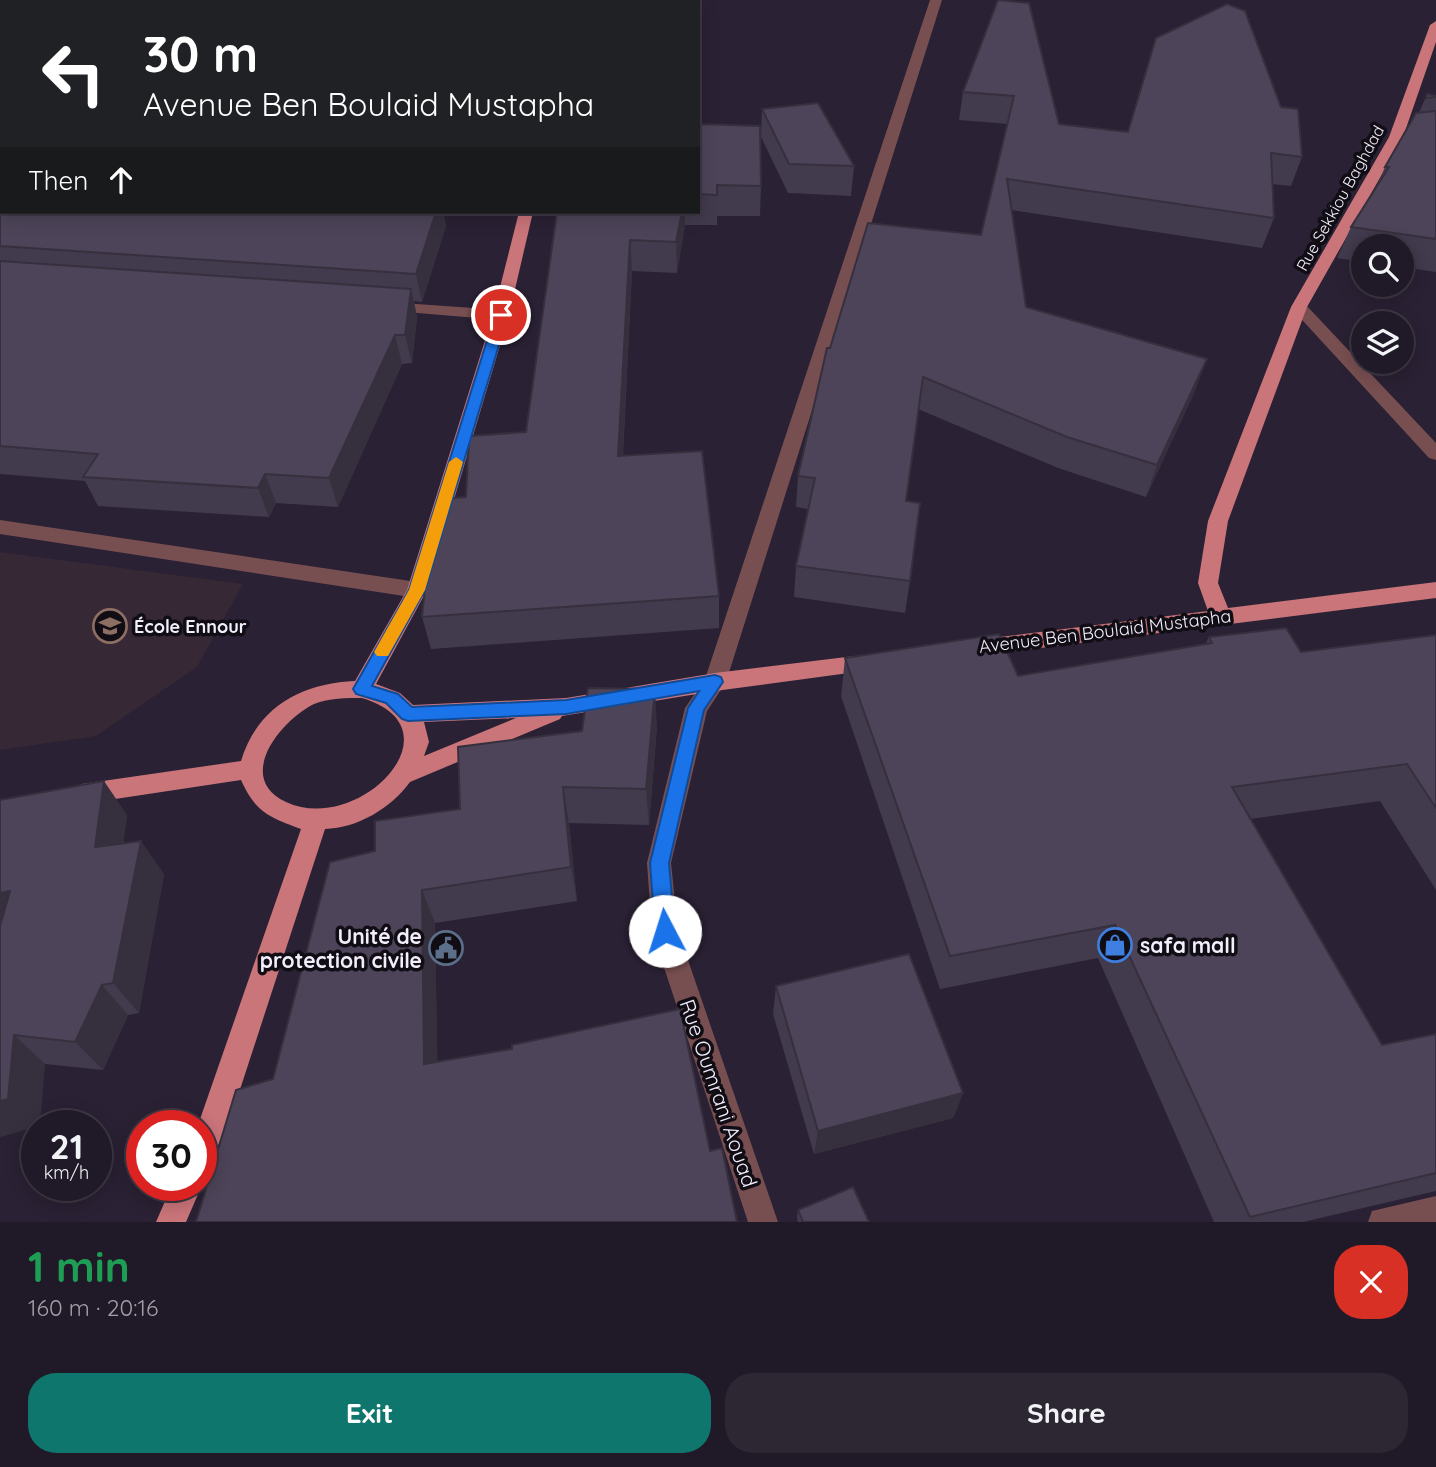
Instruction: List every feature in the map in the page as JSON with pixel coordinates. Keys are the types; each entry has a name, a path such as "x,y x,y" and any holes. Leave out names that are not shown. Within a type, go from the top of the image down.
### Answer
{"main road":[{"name":"Rue Sekkiou Baghdad","path":"1221,616 1208,583 1218,522 1299,307 1403,136 1436,25"},
{"path":"362,689 417,590 501,315 526,214"},
{"name":"Avenue Ben Boulaid Mustapha","path":"961,650 1436,590"},
{"path":"408,714 566,707 715,682 893,659"},
{"path":"362,689 392,699 408,714 415,729 415,751 406,774 374,804 346,816 316,821 284,815 263,801 253,781 251,769 256,746 283,712 307,698 335,690 362,689"},
{"path":"406,774 566,707"},
{"path":"53,798 251,769"},
{"path":"217,1115 316,821"},
{"path":"171,1222 180,1201"}],"street":[{"name":"Rue Oumrani Aouad","path":"763,1222 665,931 659,863 696,708 715,682 936,0"},
{"path":"376,306 501,315"},
{"path":"1299,307 1436,453"},
{"path":"0,527 417,590"},
{"path":"1383,1222 1436,1210"}],"shaded area":[{"name":"École Ennour","path":"0,552 243,584 197,667 96,736 0,750"}],"building":[{"path":"998,0 1029,3 1059,124 1128,132 1156,38 1227,4 1245,11 1281,107 1298,109 1302,157 1271,153 1274,218 1007,179 1026,307 1207,359 1157,465 1067,437 923,377 906,501 920,503 910,581 796,566 815,478 798,476 827,348 830,348 868,223 981,235 1014,96 963,92"},
{"path":"818,103 854,166 789,164 762,109"},
{"path":"1436,111 1436,239 1351,227 1389,167 1385,167 1416,113"},
{"path":"700,124 760,126 761,186 717,185 717,195 700,194"},
{"path":"0,214 435,214 416,274 0,246"},
{"path":"557,214 682,214 676,242 630,240 618,456 702,451 719,596 422,617 431,528 440,499 466,497 469,436 526,432"},
{"path":"0,261 411,289 405,335 395,335 329,478 265,474 258,488 83,477 98,454 0,446"},
{"name":"safa mall","path":"1286,628 1301,652 1436,635 1436,808 1407,764 1232,787 1382,1045 1436,1034 1436,1173 1250,1217 1115,925 950,956 845,658 999,634 1018,676 1212,643 1209,637"},
{"path":"588,688 655,689 646,789 563,787 571,867 422,890 424,1064 512,1049 512,1045 680,1009 710,1151 722,1148 737,1222 196,1222 202,1201 217,1201 217,1153 236,1090 273,1079 330,862 375,851 375,821 460,809 458,747 582,731"},
{"path":"104,781 95,847 141,841 113,983 102,985 75,1042 14,1035 8,1099 0,1101 0,926 10,891 0,893 0,800"},
{"path":"909,954 963,1093 818,1131 776,986"},
{"path":"853,1187 869,1222 803,1222 798,1210"}],"slow traffic":[{"path":"383,652 417,590 456,462"}],"place":[{"name":"École Ennour","path":"110,626"},
{"name":"safa mall","path":"1115,945"},
{"name":"Unité de protection civile","path":"446,948"}],"route":[{"path":"501,315 417,590 362,689 392,699 408,714 566,707 715,682 696,708 659,863 665,931"}]}
